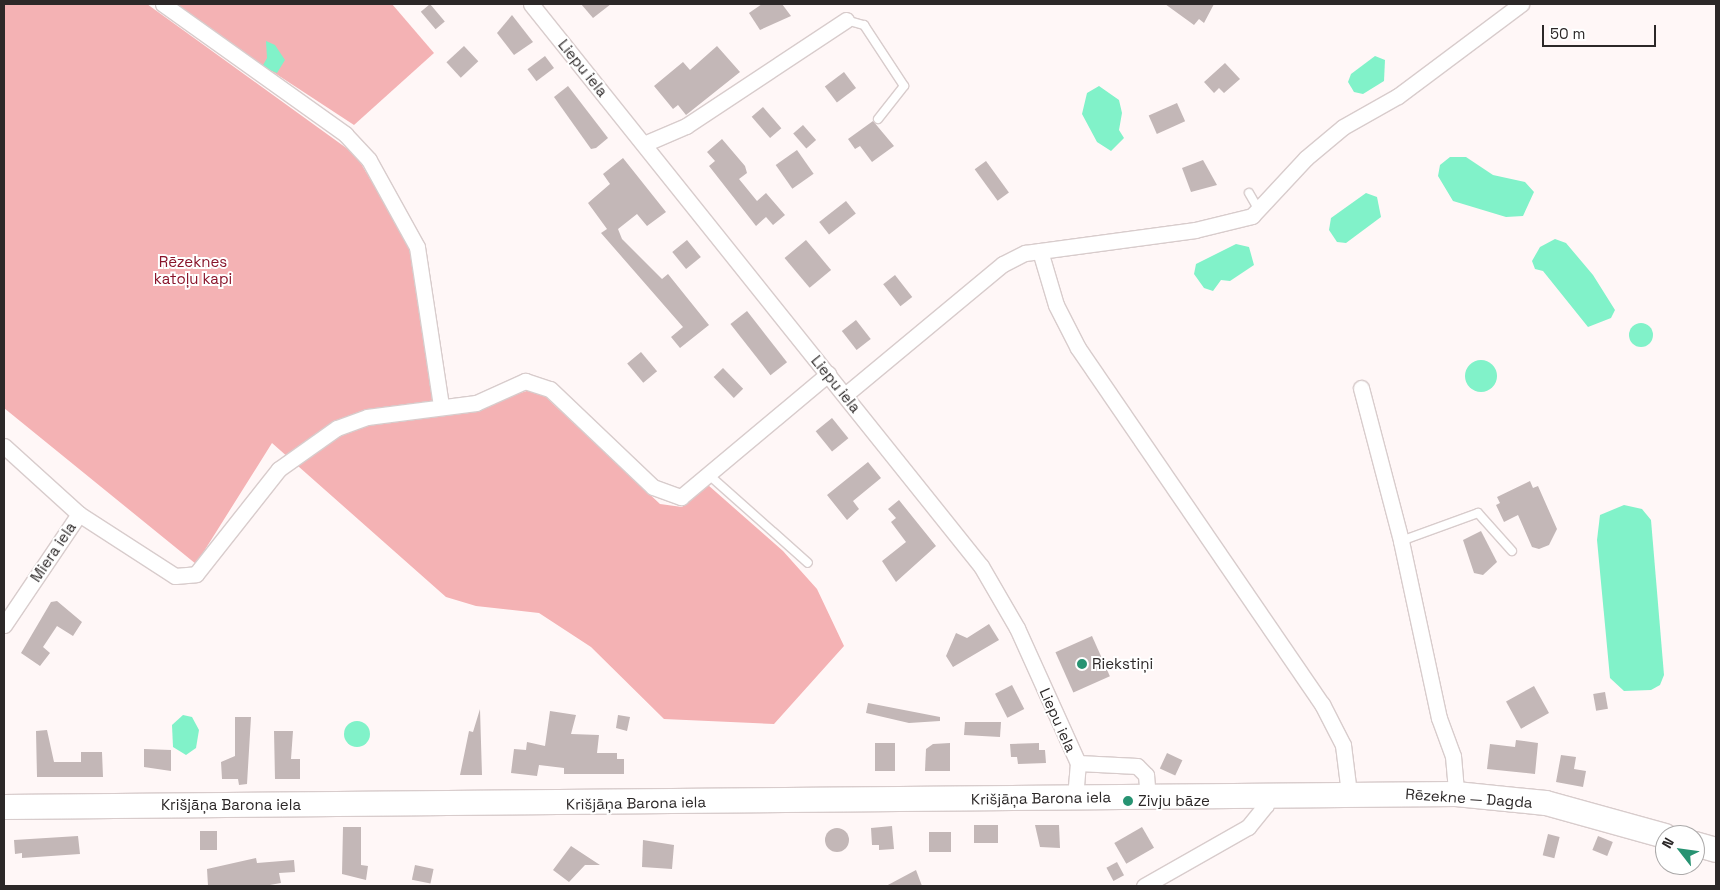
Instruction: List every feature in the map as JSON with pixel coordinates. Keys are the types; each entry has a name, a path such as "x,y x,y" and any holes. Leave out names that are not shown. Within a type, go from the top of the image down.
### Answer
{"main road":[{"name":"Rēzekne — Dagda","path":"1268,793 1456,794 1546,803 1655,833"},
{"name":"Krišjāņa Barona iela","path":"4,807 1075,798 1268,793"}],"street":[{"path":"163,4 338,128 369,160 408,224 419,255 440,405"},
{"name":"Liepu iela","path":"533,4 981,566 1018,628 1078,763 1075,798"},
{"path":"845,395 1003,264 1040,251 1229,224 1259,210 1306,158 1343,127 1398,96 1521,4"},
{"path":"644,144 686,126 846,20"},
{"path":"1040,251 1056,305 1078,348 1322,704 1343,745 1349,793"},
{"path":"78,514 175,576 196,574 279,469 305,447 366,417 440,405 476,403 525,381 535,381 550,389 663,494 690,494 709,475 828,374"},
{"path":"1361,388 1401,541 1439,718 1454,756 1456,794"},
{"name":"Miera iela","path":"4,446 78,514 4,625"},
{"path":"1078,763 1137,766 1146,775 1148,796"},
{"path":"1144,886 1248,827 1266,805 1268,793"}],"lane":[{"path":"846,20 864,25 904,86 878,119"},
{"path":"1249,193 1259,210"},
{"path":"709,475 808,562"},
{"path":"1401,541 1478,513 1512,551"}],"green space":[{"name":"Rēzeknes katoļu kapi","path":"4,4 147,4 356,155 416,257 434,378 454,414 536,388 660,504 682,507 708,485 783,551 817,589 844,646 774,724 664,719 591,647 539,613 476,606 446,597 272,443 196,564 4,408"},
{"path":"169,4 392,4 434,53 354,125"}],"shaded area":[{"path":"266,41 275,45 285,60 277,73 262,67 267,58"},
{"path":"1375,56 1385,60 1384,81 1363,94 1354,92 1348,82 1351,74"},
{"path":"1099,86 1119,100 1122,113 1119,130 1124,138 1111,151 1097,142 1082,114 1087,93"},
{"path":"1450,157 1466,157 1493,175 1525,182 1534,192 1523,216 1506,217 1453,201 1438,176 1440,165"},
{"path":"1366,193 1377,197 1381,217 1346,243 1337,242 1329,230 1331,218"},
{"path":"1555,239 1566,243 1593,275 1615,310 1611,318 1588,327 1543,271 1535,269 1532,261 1540,247"},
{"path":"1236,244 1249,247 1254,265 1230,281 1221,280 1213,291 1204,288 1194,274 1196,264"},
{"path":"1641,323 1646,324 1652,330 1652,340 1646,346 1641,347 1636,346 1630,340 1629,335 1630,330 1636,324"},
{"path":"1481,360 1487,361 1492,365 1496,370 1496,382 1492,387 1487,391 1481,392 1475,391 1470,387 1466,382 1465,376 1466,370 1470,365 1475,361"},
{"path":"1624,505 1642,509 1651,520 1664,675 1660,685 1651,690 1624,691 1610,678 1597,540 1600,515"},
{"path":"183,715 192,717 199,730 196,748 186,755 173,747 172,725"},
{"path":"357,721 367,724 370,734 367,744 357,747 347,744 344,734 347,724"}],"building":[{"path":"430,4 445,22 436,29 421,12"},
{"path":"581,4 611,4 593,18"},
{"path":"762,4 782,4 791,16 760,30 749,13"},
{"path":"1165,4 1214,4 1204,23 1199,19 1194,25"},
{"path":"512,15 533,42 514,55 497,33"},
{"path":"464,46 478,61 461,78 446,62"},
{"path":"717,46 740,72 686,115 678,105 673,109 654,86 683,62 690,70"},
{"path":"545,56 554,68 536,81 527,69"},
{"path":"1225,63 1240,79 1224,93 1219,88 1214,93 1204,82"},
{"path":"844,72 856,88 837,102 825,86"},
{"path":"568,86 608,138 596,148 591,149 554,97"},
{"path":"1177,103 1185,121 1157,134 1149,116"},
{"path":"763,107 781,128 770,138 752,117"},
{"path":"873,121 894,146 872,162 860,146 855,149 848,139"},
{"path":"803,125 816,140 806,149 793,134"},
{"path":"722,139 745,166 747,173 739,179 757,201 766,193 785,215 773,225 766,217 756,226 709,166 715,161 707,152"},
{"path":"797,150 814,174 792,189 776,165"},
{"path":"623,158 666,212 647,226 637,214 618,229 622,239 662,279 668,274 709,325 680,348 671,337 683,327 601,233 607,229 588,203 610,184 603,174"},
{"path":"1203,160 1217,185 1191,192 1182,168"},
{"path":"986,161 1009,193 998,201 975,169"},
{"path":"846,201 856,214 829,235 819,222"},
{"path":"687,240 701,257 686,269 672,252"},
{"path":"806,240 831,270 810,288 785,258"},
{"path":"895,275 912,297 900,306 883,284"},
{"path":"747,311 787,362 770,375 730,324"},
{"path":"856,320 871,339 857,350 842,331"},
{"path":"641,352 657,371 643,383 627,364"},
{"path":"723,368 743,389 734,398 714,377"},
{"path":"832,418 848,438 832,451 816,431"},
{"path":"868,462 881,478 853,501 859,509 847,520 827,495"},
{"path":"1530,481 1533,488 1538,486 1557,529 1549,545 1539,549 1532,547 1518,515 1504,522 1496,505 1500,503 1497,497"},
{"path":"899,500 936,546 896,582 882,561 906,542 891,522 896,518 888,509"},
{"path":"1481,531 1497,562 1483,575 1474,573 1463,540"},
{"path":"57,601 82,622 73,636 57,626 43,647 50,653 40,666 21,653 51,602"},
{"path":"989,624 999,640 953,667 946,656 956,633 967,638"},
{"name":"Riekstiņi","path":"1092,636 1110,676 1073,692 1055,652"},
{"path":"1012,685 1024,709 1007,718 995,694"},
{"path":"1534,686 1549,713 1521,729 1506,702"},
{"path":"1605,692 1608,709 1596,711 1593,694"},
{"path":"868,703 940,717 940,721 909,723 866,713"},
{"path":"480,709 482,775 460,775 469,731 473,732"},
{"path":"550,711 576,715 571,734 599,735 597,753 617,753 617,759 624,759 624,774 564,774 564,768 539,765 537,776 511,773 514,749 526,750 527,742 545,746"},
{"path":"618,715 630,717 627,731 616,728"},
{"path":"235,717 251,717 247,784 239,785 238,779 222,779 221,762 235,756"},
{"path":"965,722 1001,722 1000,737 964,735"},
{"path":"47,730 54,762 81,762 81,752 102,752 103,777 37,777 36,731"},
{"path":"274,731 293,731 291,759 300,759 300,779 275,779"},
{"path":"1516,740 1538,743 1535,774 1487,769 1490,744 1515,747"},
{"path":"875,743 895,743 895,771 875,771"},
{"path":"950,743 950,771 925,771 926,749 933,744"},
{"path":"1039,743 1039,750 1045,750 1046,763 1018,764 1017,757 1011,757 1010,744"},
{"path":"144,749 171,750 171,771 144,767"},
{"path":"1167,753 1182,760 1175,776 1160,768"},
{"path":"1561,755 1576,757 1574,769 1586,771 1583,787 1556,782"},
{"path":"974,825 998,825 998,843 974,843"},
{"path":"1035,825 1059,825 1060,848 1040,847"},
{"path":"892,826 894,849 879,850 879,845 872,845 871,828"},
{"path":"343,827 361,827 361,865 368,866 366,880 342,874"},
{"path":"1142,827 1154,848 1126,864 1114,843"},
{"path":"837,828 842,829 848,835 848,845 842,851 837,852 832,851 826,845 825,840 826,835 832,829"},
{"path":"200,831 217,831 217,850 200,850"},
{"path":"929,832 951,832 951,852 929,852"},
{"path":"1548,834 1560,837 1554,858 1543,855"},
{"path":"78,836 80,854 22,858 22,853 15,854 14,840"},
{"path":"1598,836 1613,842 1607,856 1592,850"},
{"path":"643,840 674,845 672,869 642,867"},
{"path":"571,846 600,865 585,865 569,882 553,870"},
{"path":"256,858 257,863 294,860 295,872 279,873 281,883 264,886 208,886 207,869"},
{"path":"1117,862 1124,875 1113,881 1106,868"},
{"path":"415,865 434,869 430,884 412,880"},
{"path":"916,870 922,886 886,886"}],"place":[{"name":"Riekstiņi","path":"1082,664"},
{"name":"Zivju bāze","path":"1128,801"}]}
